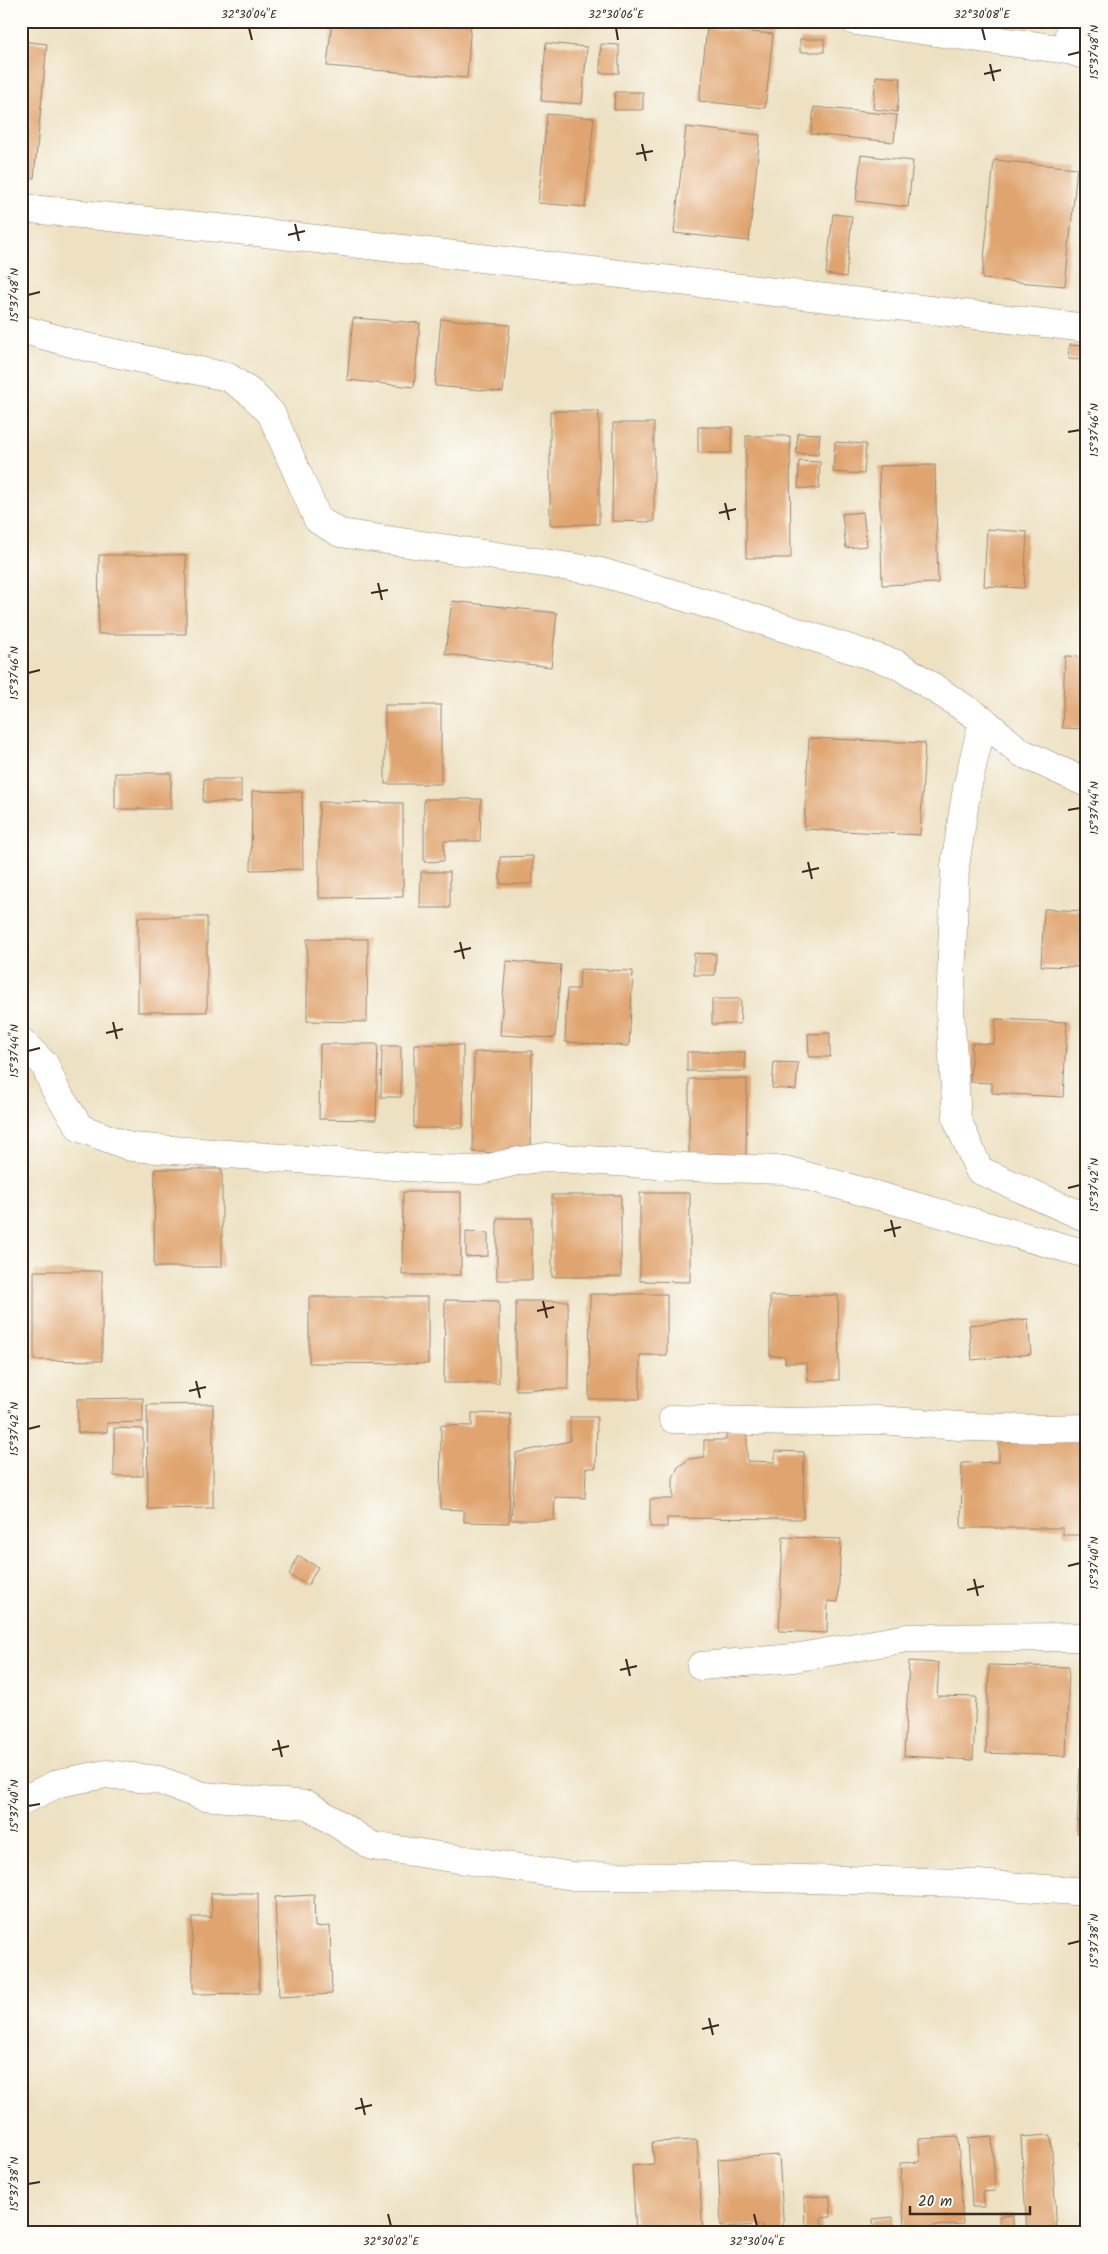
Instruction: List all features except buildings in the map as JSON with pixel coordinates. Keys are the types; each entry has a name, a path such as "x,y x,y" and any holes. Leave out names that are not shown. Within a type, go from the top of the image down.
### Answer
{"street":[{"path":"855,21 1078,53 1070,21"},
{"path":"21,208 228,229 1087,328"},
{"path":"21,329 86,347 228,377 251,393 271,414 318,520 340,533 597,571 738,613 897,664 983,720 1020,752 1087,783"},
{"path":"983,720 967,788 955,866 950,1012 957,1119 978,1170 1087,1218"},
{"path":"21,1041 44,1065 55,1089 80,1128 131,1147 435,1169 482,1170 513,1162 546,1157 785,1170 1087,1254"},
{"path":"673,1419 792,1422 879,1420 973,1428 1087,1428"},
{"path":"701,1666 794,1658 907,1638 1087,1637"},
{"path":"21,1801 59,1783 106,1774 158,1780 204,1796 308,1805 372,1846 573,1876 727,1877 955,1883 1087,1892"}]}
